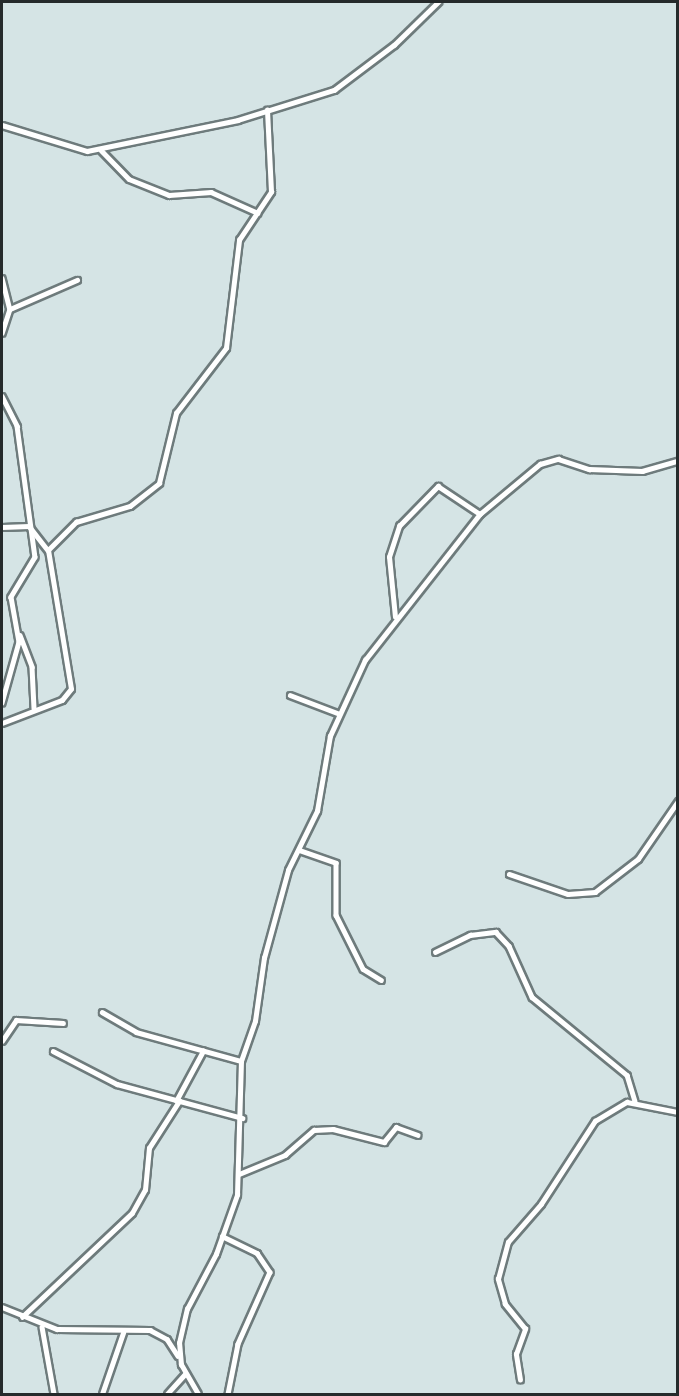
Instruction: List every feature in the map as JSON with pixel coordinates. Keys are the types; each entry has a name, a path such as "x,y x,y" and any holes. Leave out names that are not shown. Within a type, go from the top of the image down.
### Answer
{"street":[{"path":"2,125 79,149 101,150 256,114 334,90 394,45 438,2"},
{"path":"48,550 76,522 130,506 159,483 176,413 226,348 233,262 246,226 272,192 265,118 267,110"},
{"path":"256,114 265,118"},
{"path":"101,150 129,179 169,195 211,192 258,213"},
{"path":"2,278 10,309 2,333"},
{"path":"10,309 76,280"},
{"path":"2,396 17,426 35,560 11,601 19,633 32,667 34,708"},
{"path":"178,1356 187,1310 222,1236 239,1174 242,1118 241,1061 255,1021 264,958 288,870 317,811 327,747 365,660 395,617 480,514 550,460 642,471 678,461"},
{"path":"395,617 389,556 399,526 438,486 480,514"},
{"path":"2,723 34,708 62,700 70,689 48,550 29,526"},
{"path":"2,527 29,526"},
{"path":"2,703 19,633"},
{"path":"290,695 340,714"},
{"path":"509,874 568,894 596,892 638,859 678,801"},
{"path":"299,850 336,863 336,915 363,969 381,980"},
{"path":"435,952 470,935 496,932 509,946 532,997 562,1027 627,1075 635,1101"},
{"path":"102,1012 136,1032 241,1061"},
{"path":"2,1041 16,1020 63,1023"},
{"path":"53,1051 117,1084 242,1118"},
{"path":"22,1317 132,1213 145,1190 149,1148 178,1101 203,1051"},
{"path":"520,1380 516,1354 525,1329 505,1304 498,1279 508,1242 550,1190 587,1127 614,1107 635,1101 678,1113"},
{"path":"239,1174 285,1155 314,1130 333,1129 384,1142 396,1127 418,1135"},
{"path":"222,1236 257,1253 270,1272 238,1344 228,1395"},
{"path":"2,1307 42,1327 160,1334 178,1356 185,1374 198,1395"},
{"path":"42,1327 54,1395"},
{"path":"102,1395 123,1333"},
{"path":"167,1395 185,1374"}]}
